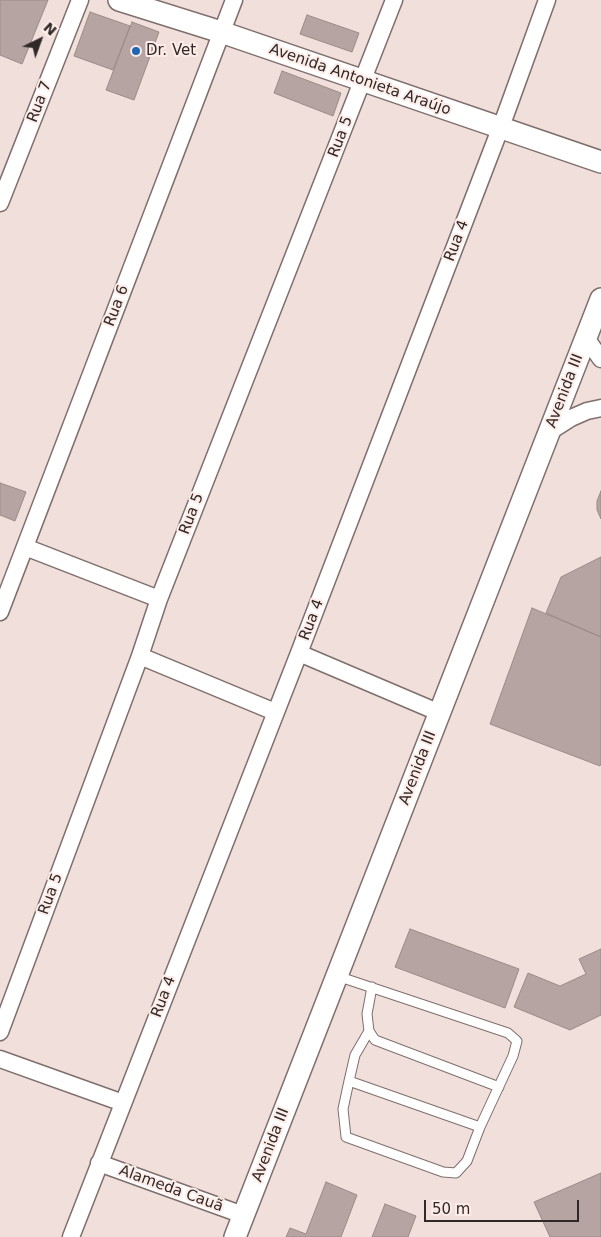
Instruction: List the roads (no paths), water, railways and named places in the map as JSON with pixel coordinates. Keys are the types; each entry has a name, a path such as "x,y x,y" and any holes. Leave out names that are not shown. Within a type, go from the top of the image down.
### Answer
{"street":[{"name":"Rua 7","path":"0,203 80,0"},
{"name":"Avenida Antonieta Araújo","path":"119,0 222,32 601,162"},
{"name":"Rua 6","path":"1,608 234,0"},
{"name":"Rua 5","path":"0,1032 140,656 159,599 394,0"},
{"name":"Rua 4","path":"71,1237 299,653 547,0"},
{"name":"Avenida III","path":"235,1237 601,299"},
{"path":"586,338 601,359"},
{"path":"549,432 571,418 587,411 601,408"},
{"path":"25,547 159,599"},
{"path":"299,653 440,713"},
{"path":"140,656 275,712"},
{"path":"0,1059 123,1104"},
{"name":"Alameda Cauã","path":"99,1163 243,1215"}],"lane":[{"path":"337,976 508,1033 517,1041 513,1056 480,1126 467,1161 456,1173 443,1172 346,1137 344,1109 349,1081 355,1055 369,1031"},
{"path":"372,987 367,1014 369,1031 375,1040 499,1087"},
{"path":"349,1081 480,1126"}],"place":[{"name":"Dr. Vet","path":"136,51"}]}
